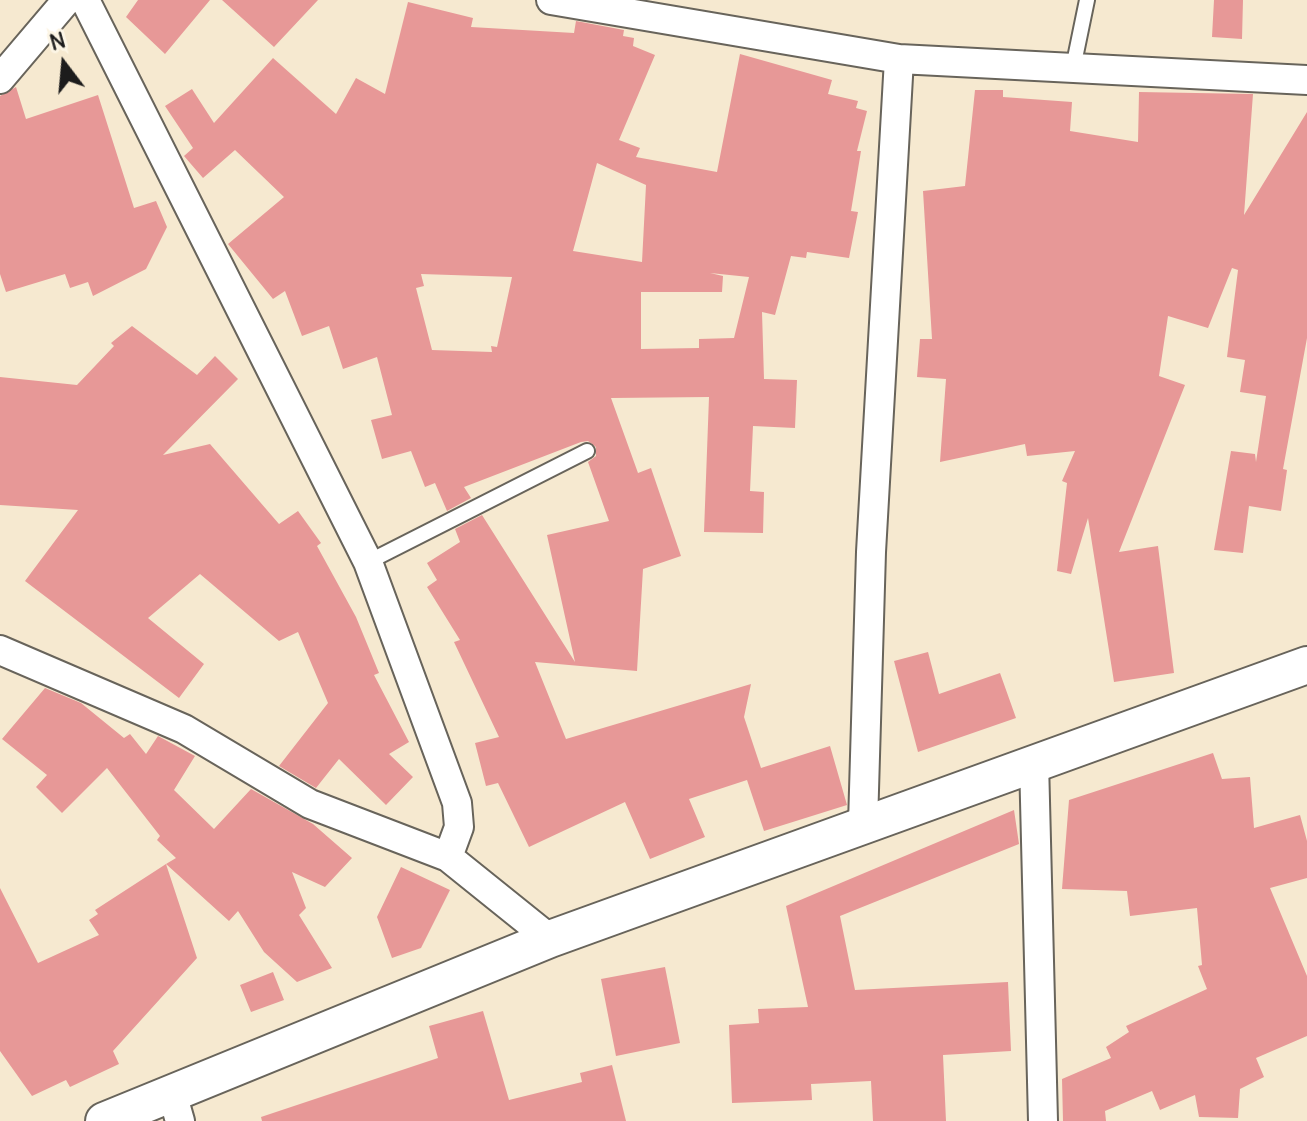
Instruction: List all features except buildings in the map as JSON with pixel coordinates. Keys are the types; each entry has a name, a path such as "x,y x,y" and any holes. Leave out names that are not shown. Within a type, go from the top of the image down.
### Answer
{"street":[{"path":"0,79 67,0"},
{"path":"85,0 368,562 457,803 459,827 448,857"},
{"path":"551,0 899,59 1307,80"},
{"path":"863,824 871,552 899,59"},
{"path":"0,650 184,729 310,804 448,857 550,939"},
{"path":"104,1121 176,1107 550,939 1034,761 1307,665"},
{"path":"1034,761 1043,1121"}],"lane":[{"path":"1073,68 1087,0"},
{"path":"368,562 587,451"}]}
